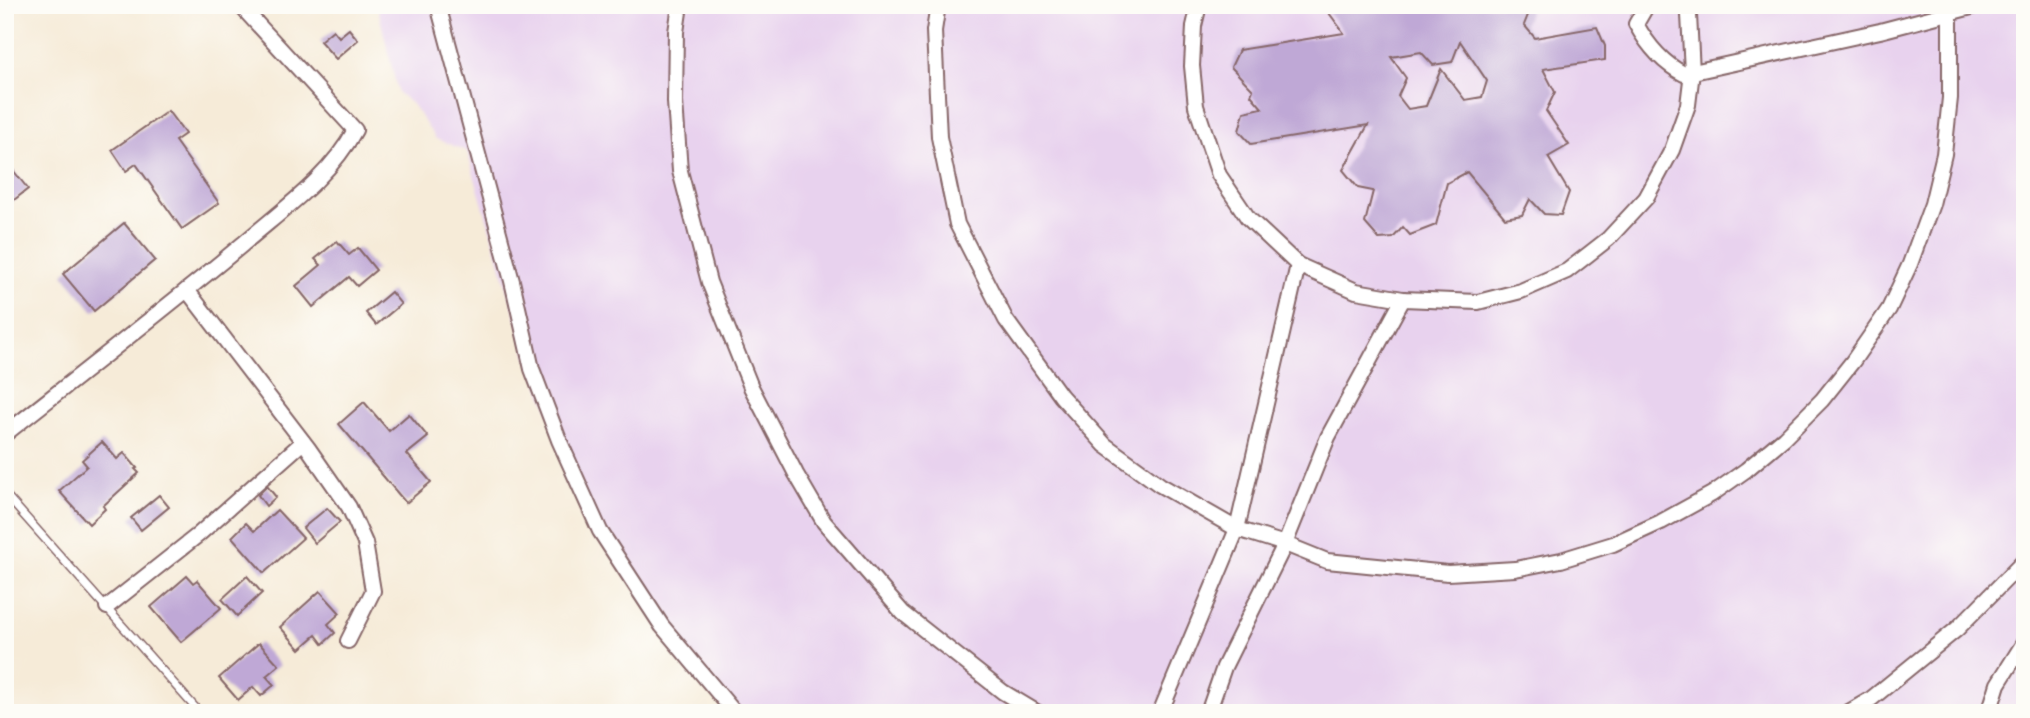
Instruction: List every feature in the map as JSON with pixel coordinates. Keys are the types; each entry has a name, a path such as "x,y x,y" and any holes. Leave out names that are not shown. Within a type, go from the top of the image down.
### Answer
{"street":[{"path":"5,434 187,290 297,198 343,152 355,131 240,5"},
{"path":"438,5 512,281 532,369 559,440 600,531 662,626 735,713"},
{"path":"680,5 676,32 675,102 680,171 709,282 751,387 824,522 903,613 1003,692 1038,713"},
{"path":"938,5 934,31 939,137 957,224 1006,320 1061,396 1105,445 1160,485 1237,529 1286,544 1327,561 1448,573 1515,569 1561,560 1613,544 1712,494 1784,438 1822,400 1889,309 1932,204 1944,153 1950,98 1949,9"},
{"path":"1199,5 1194,26 1192,66 1196,106 1219,175 1248,218 1298,265 1356,291 1403,299 1478,302 1521,291 1567,271 1608,239 1646,198 1672,150 1688,106 1692,72 1686,5"},
{"path":"1647,5 1636,24 1645,40 1669,66 1684,74 1880,31 1949,9 1979,5"},
{"path":"1160,713 1237,529 1298,265"},
{"path":"187,290 349,507 365,543 373,591 348,641"},
{"path":"1208,713 1224,667 1286,544 1328,437 1403,299"},
{"path":"107,607 198,535 303,442"},
{"path":"1847,713 1871,699 1957,629 2025,560"},
{"path":"1989,713 1998,684 2025,641"}],"lane":[{"path":"5,495 200,713"}],"shaded area":[{"path":"377,5 2025,5 2025,713 733,713 681,654 580,491 527,355 467,151 436,139 412,104 398,93"}],"building":[{"path":"1323,5 1532,5 1524,25 1535,38 1597,27 1605,46 1605,60 1543,69 1555,92 1546,111 1569,145 1548,157 1569,192 1561,215 1544,214 1530,199 1522,215 1505,218 1467,172 1447,183 1436,225 1410,235 1403,227 1393,238 1379,239 1365,223 1373,191 1358,188 1343,170 1368,125 1251,144 1239,131 1244,112 1262,108 1251,95 1253,90 1231,67 1239,50 1344,33","holes":["1460,41 1487,81 1482,97 1465,100 1441,69 1426,106 1408,109 1398,96 1406,78 1391,57 1421,52 1433,65 1452,62"]},
{"path":"349,29 358,40 336,59 320,41 333,30 339,37"},
{"path":"168,111 185,134 175,141 219,203 182,229 136,164 126,171 112,150"},
{"path":"5,160 28,189 5,207"},
{"path":"124,223 155,260 94,311 63,274"},
{"path":"337,241 349,255 358,248 376,270 357,286 349,277 313,307 296,286 321,265 315,259"},
{"path":"391,292 401,304 376,325 366,313"},
{"path":"364,402 389,431 409,414 428,437 407,454 431,482 406,503 339,424"},
{"path":"102,442 117,459 124,453 139,473 103,506 105,509 89,524 59,491 87,466 82,460"},
{"path":"267,486 276,497 266,506 258,495"},
{"path":"159,495 169,507 141,530 131,518"},
{"path":"327,508 340,522 315,543 303,528"},
{"path":"277,510 303,538 264,573 232,537 246,523 254,531"},
{"path":"187,576 193,583 197,580 221,608 181,642 151,607"},
{"path":"247,576 262,593 237,616 222,599"},
{"path":"320,591 340,613 328,624 335,633 323,644 316,635 300,649 280,627"},
{"path":"259,643 279,665 266,676 274,685 261,696 253,687 238,700 219,678"}]}
